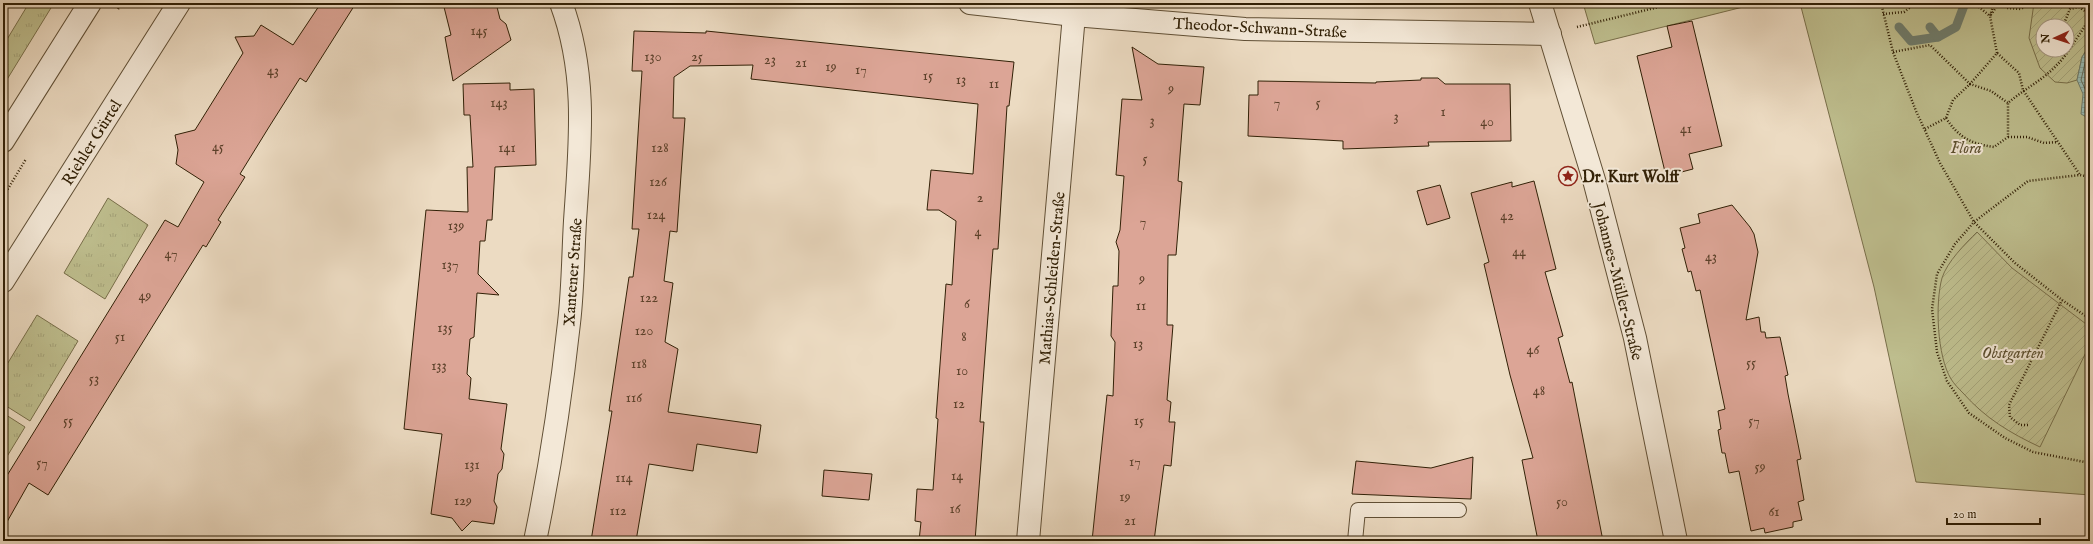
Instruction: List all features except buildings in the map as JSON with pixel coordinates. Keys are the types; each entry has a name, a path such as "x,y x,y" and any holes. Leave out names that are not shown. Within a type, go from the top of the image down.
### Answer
{"street":[{"path":"3,141 90,3"},
{"name":"Riehler Gürtel","path":"3,281 179,3"},
{"name":"Xantener Straße","path":"535,541 543,502 569,322 579,166 579,71 571,29 561,3"},
{"name":"Theodor-Schwann-Straße","path":"970,3 1074,15 1245,29 1550,34"},
{"name":"Johannes-Müller-Straße","path":"1540,3 1594,180 1635,338 1676,541"},
{"name":"Mathias-Schleiden-Straße","path":"1028,541 1074,15"}],"lane":[{"path":"1356,541 1358,510 1459,510"}],"path":[{"path":"1550,34 1675,3"},
{"path":"1881,3 1893,52 1925,129 1940,163 1974,222 2015,263 2062,300 2090,319"},
{"path":"1884,14 1904,12 1916,3"},
{"path":"1974,3 1990,16"},
{"path":"1994,3 1990,16 1997,53 2019,73 2023,90 2080,175"},
{"path":"1990,16 1999,3"},
{"path":"2004,3 2007,8 2021,9 2030,3"},
{"path":"2079,7 2080,3"},
{"path":"2066,18 2070,9 2079,7 2088,13 2088,22 2075,41"},
{"path":"1893,52 1930,46 1970,84 1991,90 2008,103"},
{"path":"1925,129 1946,118 1953,100 1970,84 1997,53"},
{"path":"2008,137 2008,103 2023,90 2037,82 2057,65 2062,58"},
{"path":"1946,118 1954,130 1967,141 1979,145 1994,147 2008,137 2026,137 2044,142 2058,142"},
{"path":"2090,177 2080,175 2028,181 1974,222 1955,244 1937,274 1932,309 1936,352 1947,381 1969,412 2005,438 2033,452 2090,463"},
{"path":"2028,425 2020,425 2010,417 2009,405 2062,300"}],"green space":[{"path":"29,3 54,3 3,86 3,46"},
{"path":"1583,3 1759,3 1595,44"},
{"name":"Flora","path":"1800,3 2090,3 2090,495 1916,482 1874,287"},
{"path":"2034,3 2090,3 2090,44 2082,57 2077,80 2067,83 2055,82 2040,68 2036,58 2075,58 2075,18 2035,18 2035,54 2029,38"},
{"path":"108,198 148,225 105,299 64,273"},
{"name":"Obstgarten","path":"1977,232 2012,268 2090,327 2090,344 2040,447 1998,424 1980,410 1952,381 1946,369 1940,344 1938,315 1938,301 1942,278 1952,260"},
{"path":"37,315 78,341 30,421 3,404 3,371"},
{"path":"3,413 25,427 3,463"}],"water":[{"path":"2090,45 2090,119 2081,114 2083,94 2077,80 2082,57"}],"waterway":[{"path":"1899,27 1911,41 1938,37 1956,27 1965,3"},
{"path":"1930,27 1938,37"}],"place":[{"name":"Dr. Kurt Wolff","path":"1568,176"}]}
